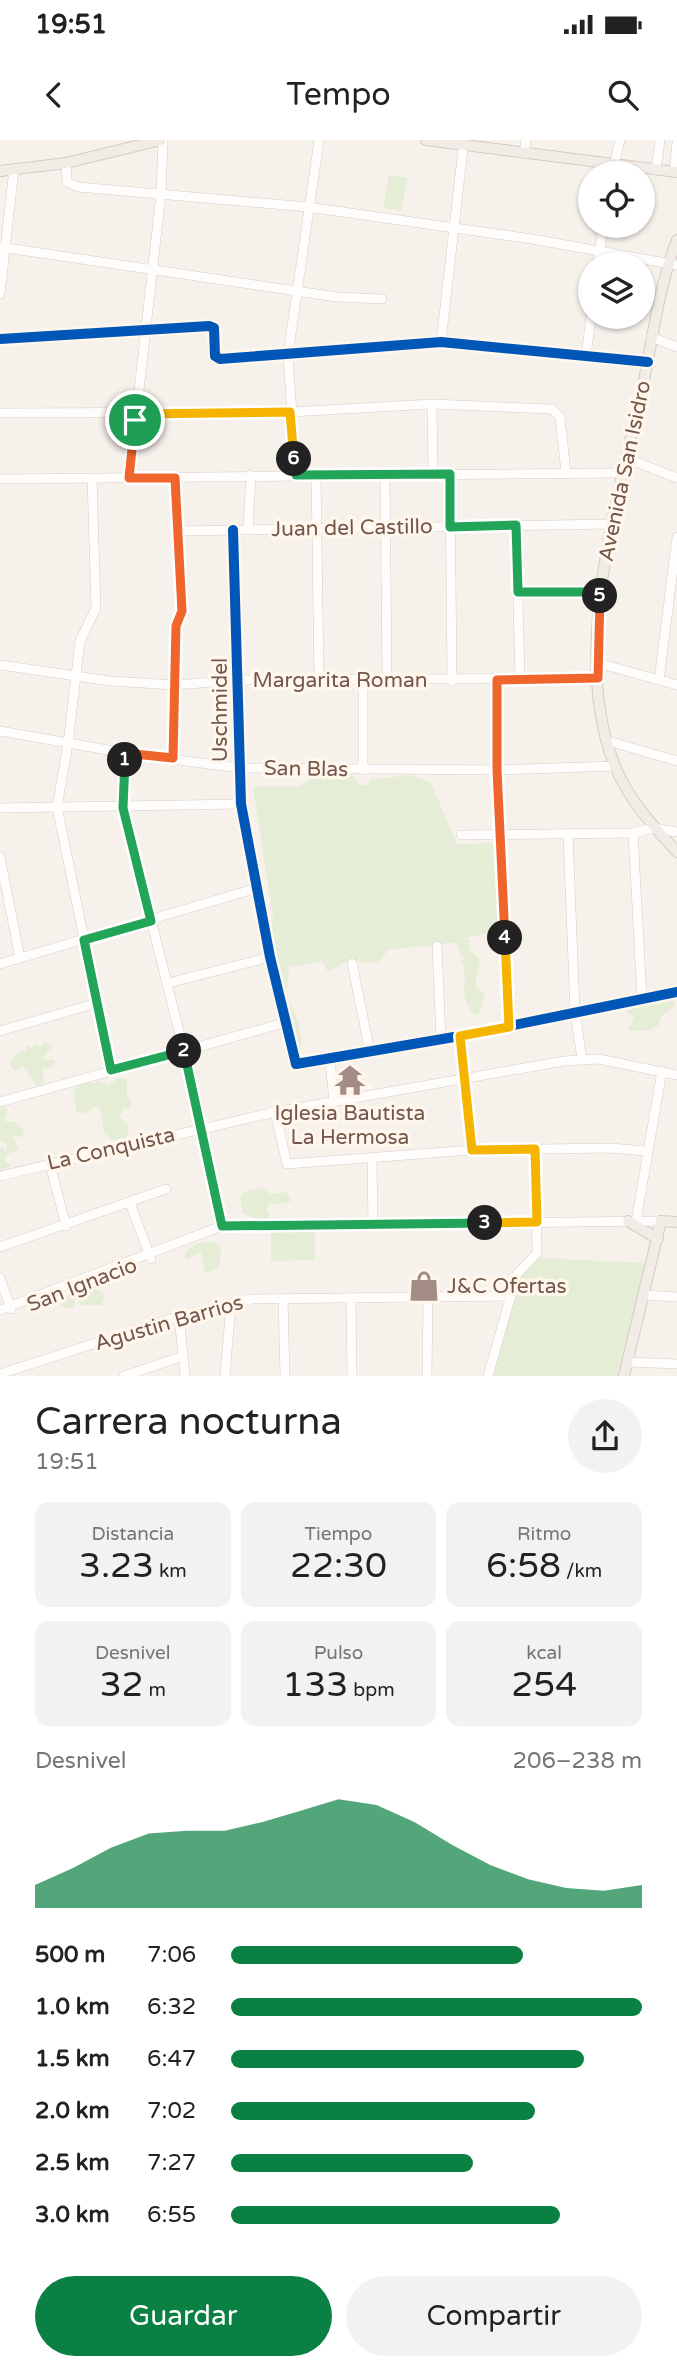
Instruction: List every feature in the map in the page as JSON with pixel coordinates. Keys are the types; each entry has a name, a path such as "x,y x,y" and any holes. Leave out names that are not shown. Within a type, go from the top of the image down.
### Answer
{"main road":[{"path":"0,171 66,163 162,140"},
{"path":"426,140 464,143 578,163"},
{"path":"656,170 675,172"},
{"name":"Avenida San Isidro","path":"677,240 651,337 648,362 611,524 600,592 598,663 598,678 614,766 634,801 654,828 677,852"},
{"path":"632,1221 658,1239"},
{"path":"624,1376 646,1295 661,1221 677,1222"}],"street":[{"path":"129,478 150,270 161,194 162,140"},
{"path":"296,475 288,355 319,140"},
{"path":"524,153 526,140"},
{"path":"614,161 620,140"},
{"path":"656,170 660,140"},
{"path":"441,342 464,143"},
{"path":"675,172 677,143"},
{"path":"66,163 67,182 73,186 309,207 672,263"},
{"path":"0,294 2,248 14,169"},
{"path":"599,251 601,238"},
{"path":"2,248 297,292 382,299"},
{"path":"0,339 212,326 218,359 441,342 648,362"},
{"path":"586,356 589,329"},
{"path":"651,337 677,347"},
{"path":"0,413 290,412 432,404 552,409 560,417 566,473"},
{"path":"432,404 433,474"},
{"path":"626,458 677,478"},
{"path":"0,479 623,473"},
{"path":"316,474 319,680"},
{"path":"385,474 387,680"},
{"path":"450,474 452,681"},
{"path":"248,530 251,475"},
{"path":"173,758 176,626 182,611 175,478"},
{"path":"92,479 96,608 79,642 68,744 57,807 111,1070"},
{"name":"Juan del Castillo","path":"177,531 611,524"},
{"path":"516,525 520,680"},
{"name":"Uschmidel","path":"233,530 240,680 239,768 242,804 257,888 294,1062 300,1065 330,1060"},
{"path":"659,680 676,542"},
{"path":"518,592 600,592"},
{"path":"666,611 677,614"},
{"path":"598,663 677,685"},
{"name":"Margarita Roman","path":"0,665 175,685 240,680 452,681 598,678"},
{"path":"363,680 363,770"},
{"path":"497,680 499,836 509,1027"},
{"name":"San Blas","path":"0,731 125,753 239,768 497,770 614,766"},
{"path":"608,741 677,761"},
{"path":"125,753 123,808 168,983 222,1226"},
{"path":"0,808 242,804"},
{"path":"461,835 633,833 654,828 677,832"},
{"path":"633,833 642,999"},
{"path":"568,834 575,1012 582,1059"},
{"path":"0,857 3,894 20,958"},
{"path":"0,964 257,888"},
{"path":"436,946 441,1039"},
{"path":"168,983 270,957"},
{"path":"352,963 370,1052"},
{"path":"334,1102 330,1060 677,992"},
{"path":"0,1031 97,1003"},
{"path":"0,1102 284,1023"},
{"path":"460,1036 472,1150"},
{"name":"La Conquista","path":"0,1176 275,1112 582,1059 599,1059 677,1075"},
{"path":"632,1221 662,1071"},
{"path":"275,1112 285,1164 472,1150 611,1148 646,1151"},
{"path":"488,1376 517,1274 536,1256 535,1149"},
{"path":"372,1158 373,1226"},
{"path":"50,1164 66,1226"},
{"path":"0,1247 166,1189"},
{"path":"130,1203 150,1257"},
{"name":"San Ignacio","path":"0,1310 11,1309 150,1257 222,1226 661,1221"},
{"path":"0,1278 11,1309"},
{"path":"646,1295 677,1297"},
{"name":"Agustin Barrios","path":"0,1374 179,1316 231,1303 283,1299 428,1300 510,1296"},
{"path":"283,1299 285,1376"},
{"path":"351,1299 352,1376"},
{"path":"427,1376 428,1300"},
{"path":"225,1376 231,1303"},
{"name":"San Ignacio","path":"0,1317 11,1309"},
{"path":"179,1316 185,1376"},
{"path":"124,1376 183,1356"},
{"path":"628,1362 677,1364"}],"green space":[{"path":"389,175 407,178 401,211 383,208"},
{"path":"351,771 358,785 368,785 370,780 409,775 431,783 457,844 493,843 499,930 462,939 469,939 470,950 480,959 475,987 485,994 480,1013 476,1015 465,998 466,977 463,970 466,967 461,964 464,957 460,956 459,946 452,942 388,950 380,961 369,963 349,960 328,972 322,961 289,967 286,998 299,1027 301,1045 298,1057 293,1056 279,1027 267,964 273,917 253,787 300,786 321,772"},
{"path":"655,996 674,996 675,1006 661,1016 658,1026 648,1031 628,1030 634,1017 626,1011"},
{"path":"45,1042 52,1047 41,1059 55,1060 55,1063 51,1068 42,1069 44,1081 38,1087 23,1067 15,1071 9,1063 18,1052 25,1051 28,1045 32,1048 35,1044 41,1046"},
{"path":"121,1077 127,1080 127,1096 132,1103 130,1108 124,1108 119,1117 129,1125 127,1137 113,1141 104,1133 100,1107 95,1106 87,1113 77,1112 73,1090 82,1082 96,1083 98,1080 108,1085"},
{"path":"0,1105 8,1109 4,1121 16,1122 24,1130 23,1137 13,1136 19,1150 7,1154 5,1161 11,1166 0,1170 0,1146 7,1152 7,1143 2,1143 0,1138"},
{"path":"262,1188 271,1194 287,1192 291,1201 282,1204 270,1203 267,1209 270,1215 265,1223 243,1213 240,1197 246,1191"},
{"path":"271,1231 315,1231 315,1260 271,1261"},
{"path":"213,1241 221,1248 219,1267 208,1273 204,1271 201,1252 187,1260 184,1258 192,1247"},
{"path":"538,1258 647,1263 618,1376 493,1376 521,1270"},
{"path":"97,1289 105,1295 102,1305 81,1305 75,1298 74,1307 67,1309 60,1305 63,1296"}],"cycle path":[{"path":"0,339 209,326 214,328 215,356 220,359 441,342 648,362"},
{"path":"233,530 241,804 270,957 296,1064 460,1036 677,992"}],"place":[{"name":"Iglesia Bautista La Hermosa","path":"350,1080"},
{"name":"J&C Ofertas","path":"424,1286"}],"route":[{"path":"290,412 296,475 450,474 450,527 516,525 518,592 600,592 598,678 497,680 499,836 509,1027 460,1036 472,1150 535,1149 537,1222 222,1226 184,1051 111,1070 84,940 151,921 123,808 125,753 173,758 176,626 182,611 175,478 129,478 135,420 137,414 290,412"}]}
